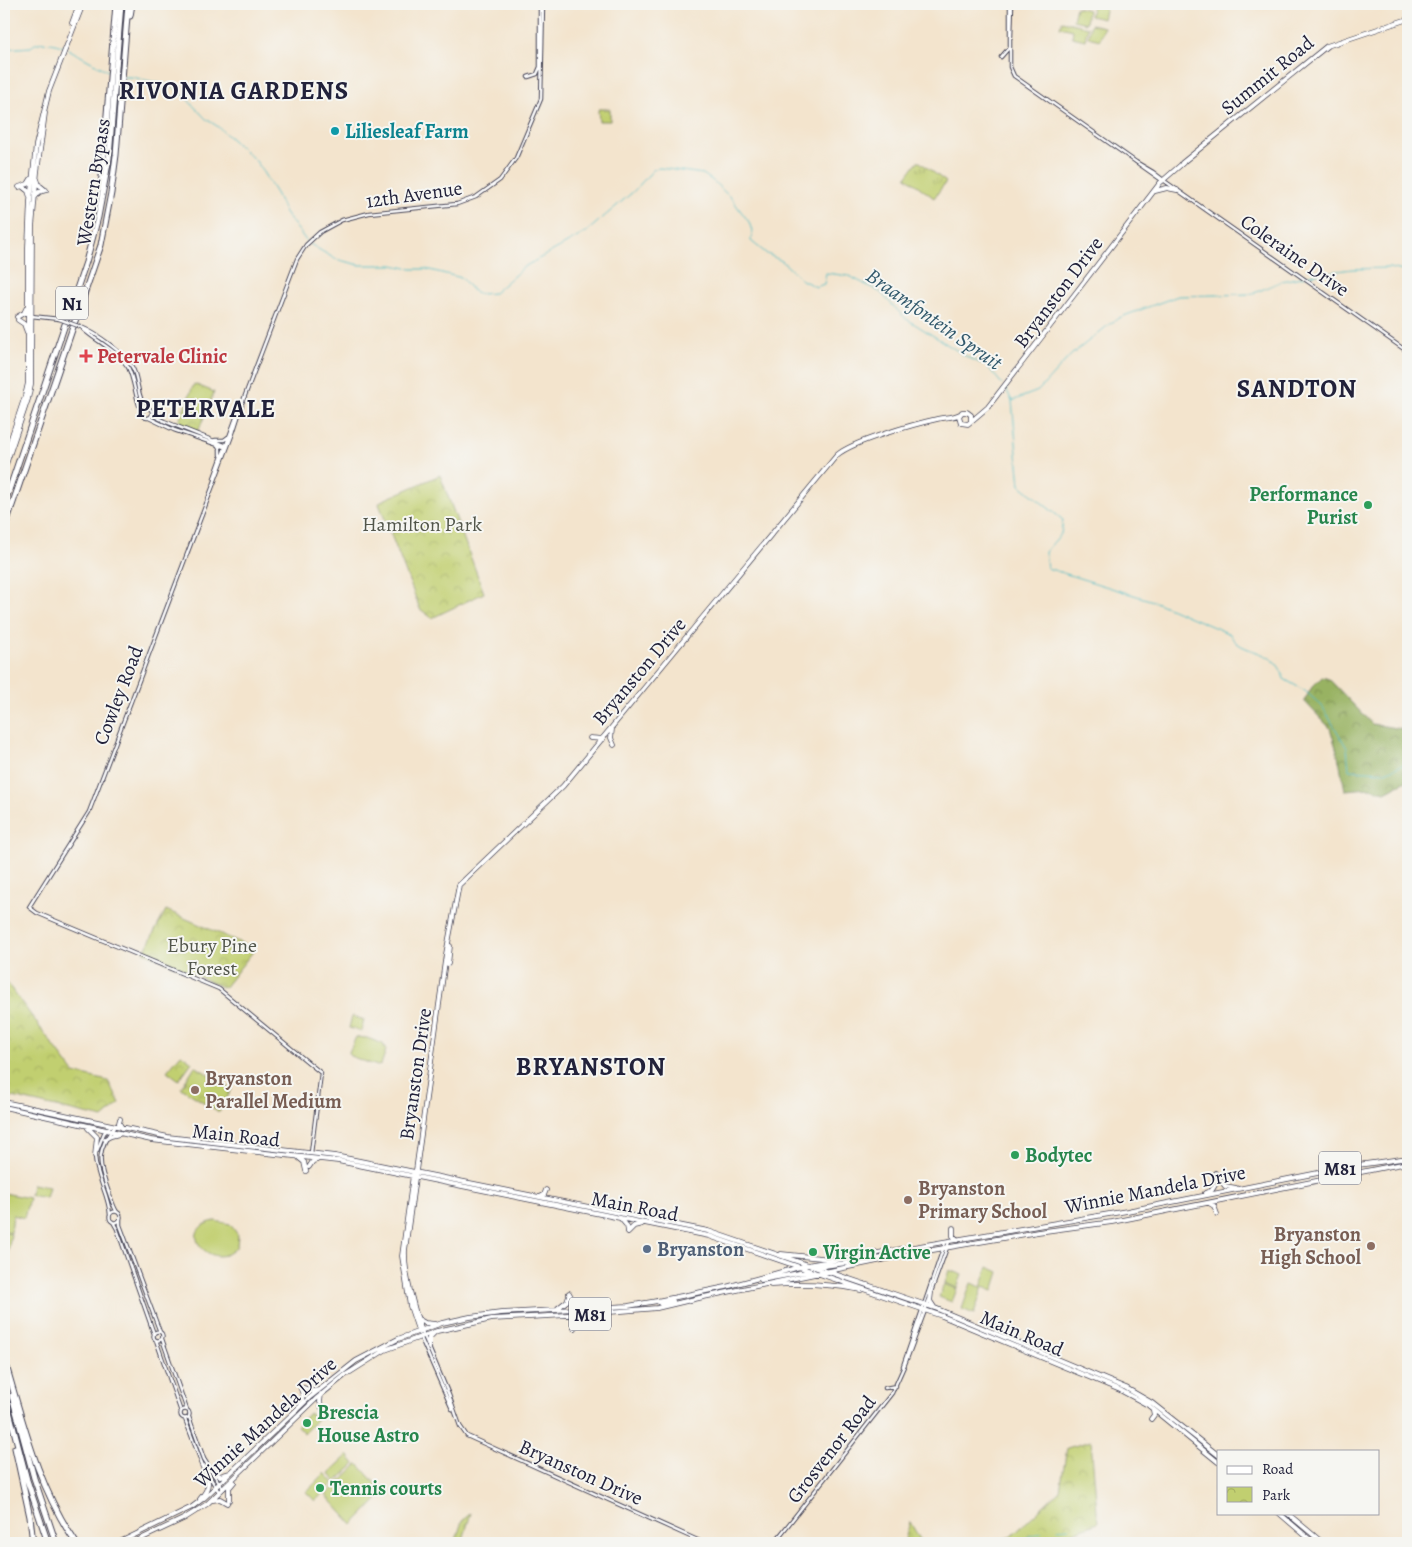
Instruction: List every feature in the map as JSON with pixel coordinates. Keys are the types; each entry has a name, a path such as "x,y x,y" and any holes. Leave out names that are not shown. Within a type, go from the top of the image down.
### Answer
{"highway":[{"path":"116,4 120,61"},
{"name":"Western Bypass","path":"4,529 100,245 111,193 122,86 120,61 122,4"},
{"name":"Western Bypass","path":"4,505 86,262 99,210 109,158 112,93 120,61 128,4"},
{"path":"120,61 132,4"},
{"path":"4,1360 38,1472 49,1498 74,1543"},
{"path":"4,1360 20,1430 56,1543"},
{"path":"4,1392 27,1480 48,1543"},
{"path":"4,1400 30,1517 33,1543"}],"main road":[{"path":"66,45 79,4"},
{"path":"4,459 27,389 35,173 40,122 50,88 83,4"},
{"name":"Summit Road","path":"1163,180 1327,46 1408,19"},
{"path":"30,201 28,192 21,187 29,183 35,173"},
{"path":"34,205 37,194 45,189 38,183 35,173"},
{"path":"4,470 30,390 32,359 28,303 30,201 35,173"},
{"name":"Bryanston Drive","path":"1138,213 1163,180"},
{"name":"Bryanston Drive","path":"971,421 983,412 1011,378 1163,180"},
{"path":"1154,191 1167,188 1177,190"},
{"path":"28,303 24,312 17,319 25,326 28,344"},
{"path":"968,412 971,415 971,421 966,424 960,422 960,414 964,412 968,412 976,414 983,412"},
{"name":"Bryanston Drive","path":"422,1336 402,1256 453,919 458,888 461,882 563,786 841,452 933,420 956,417 960,414"},
{"name":"Bryanston Drive","path":"857,445 940,419 953,419 960,422"},
{"path":"614,725 611,736 614,745"},
{"path":"590,738 603,739"},
{"name":"Main Road","path":"4,1102 123,1129 406,1170 423,1178 709,1236 800,1267 814,1269"},
{"name":"Main Road","path":"4,1107 159,1142 296,1156 309,1155 322,1159 415,1173 538,1197 548,1195 708,1231 807,1265 820,1274 873,1292 924,1307 936,1308 1126,1388 1152,1403 1217,1454"},
{"path":"120,1119 123,1129"},
{"path":"85,1126 93,1131 97,1137 96,1156"},
{"path":"105,1139 122,1134"},
{"path":"296,1156 304,1162 308,1169 313,1161 322,1159"},
{"name":"Winnie Mandela Drive","path":"132,1543 185,1518 211,1500 320,1392 356,1361 403,1337 442,1323 481,1315 628,1306 744,1282 807,1265 1127,1211 1379,1161 1408,1158"},
{"path":"406,1170 413,1169 417,1162"},
{"name":"Winnie Mandela Drive","path":"118,1543 192,1508 218,1486 300,1406 344,1376 385,1350 437,1331 492,1319 657,1308 902,1256 1046,1230 1112,1222 1408,1163"},
{"name":"Bryanston Drive","path":"415,1173 405,1258 416,1318"},
{"path":"1215,1173 1225,1186 1239,1188"},
{"path":"415,1184 423,1178"},
{"path":"1196,1197 1211,1191 1215,1185"},
{"path":"538,1197 548,1195 549,1205"},
{"path":"1208,1202 1214,1206 1217,1214"},
{"path":"621,1219 628,1231 634,1226 646,1224"},
{"path":"952,1228 953,1236 959,1240"},
{"path":"771,1252 805,1257 841,1259"},
{"path":"744,1282 902,1256"},
{"path":"814,1269 828,1272"},
{"name":"Main Road","path":"828,1272 924,1307 1133,1396 1153,1409 1217,1461"},
{"path":"757,1286 810,1284 841,1286 873,1292"},
{"path":"931,1293 930,1301 936,1308"},
{"path":"556,1310 564,1304 569,1294 574,1303 580,1308"},
{"path":"657,1301 661,1304 699,1298"},
{"path":"574,1328 586,1314"},
{"path":"403,1337 413,1329 416,1318 427,1324 442,1323"},
{"path":"429,1348 429,1338 437,1331"},
{"path":"300,1406 303,1398 303,1389 320,1392 322,1408"},
{"path":"1151,1420 1154,1415 1153,1409"},
{"path":"192,1508 208,1486 208,1480 201,1463"},
{"path":"208,1468 220,1476 232,1472"},
{"path":"211,1500 220,1499 228,1501 229,1488 243,1470"},
{"path":"1280,1514 1314,1543"},
{"path":"1288,1514 1323,1543"}],"street":[{"name":"12th Avenue","path":"540,101 541,4"},
{"name":"12th Avenue","path":"291,273 300,253 320,232 342,220 363,214 448,206 476,197 494,186 514,163 540,101 541,4"},
{"path":"1010,70 1011,4"},
{"path":"1010,70 1011,4"},
{"path":"1001,56 1010,47"},
{"path":"528,77 537,74 540,67"},
{"name":"Coleraine Drive","path":"1010,70 1019,79 1136,162 1408,352"},
{"name":"Cowley Road","path":"214,482 217,466 226,447 291,273"},
{"path":"30,318 59,319 81,327 100,338 127,359 134,371 141,399 146,408 151,409 152,415"},
{"path":"81,327 128,367 137,401 144,417 166,427 226,447"},
{"name":"Cowley Road","path":"242,405 89,812 29,907 37,913 219,989 321,1073 312,1145 309,1155"},
{"path":"142,413 146,408"},
{"path":"149,418 152,415"},
{"path":"152,415 214,440 226,447"},
{"path":"214,440 225,440 230,434"},
{"path":"216,444 220,450 217,466"},
{"path":"113,1126 99,1144 96,1156 97,1170 110,1207 110,1220 113,1222 118,1233 131,1267 181,1416 185,1419 201,1463 218,1486"},
{"path":"109,1131 100,1156 101,1170 120,1216 124,1236 160,1332 163,1335 162,1339 187,1410 190,1413 189,1417 208,1468 221,1491"},
{"path":"110,1215 117,1212"},
{"path":"113,1222 116,1223 120,1220"},
{"path":"118,1233 122,1230"},
{"path":"122,1243 124,1236"},
{"name":"Grosvenor Road","path":"924,1307 931,1293 947,1242"},
{"name":"Grosvenor Road","path":"774,1543 896,1386 946,1248"},
{"path":"130,1250 133,1266 131,1267"},
{"path":"154,1334 160,1332"},
{"name":"Bryanston Drive","path":"422,1336 449,1395 456,1417"},
{"name":"Bryanston Drive","path":"422,1336 463,1432 470,1438 704,1543"},
{"path":"156,1340 162,1339"},
{"path":"885,1388 896,1386"},
{"path":"181,1412 187,1410"},
{"path":"185,1419 189,1417"}],"green space":[{"path":"1093,4 1106,6 1103,19 1090,16"},
{"path":"1076,7 1088,10 1086,23 1073,20"},
{"path":"1062,21 1088,27 1085,40 1072,37 1073,30 1060,27"},
{"path":"1091,24 1104,27 1100,40 1088,37"},
{"path":"599,109 610,109 610,121 599,121"},
{"path":"917,162 920,162 946,182 934,198 906,177"},
{"path":"194,384 214,392 198,432 178,423"},
{"name":"Hamilton Park","path":"440,475 484,593 432,618 420,609 379,504 381,501"},
{"path":"1322,677 1329,679 1372,724 1408,730 1408,780 1385,792 1370,788 1345,790 1330,728 1304,701 1312,687"},
{"name":"Ebury Pine Forest","path":"166,910 255,949 224,988 144,952"},
{"path":"4,979 74,1073 108,1081 120,1103 103,1118 4,1095"},
{"path":"352,1016 364,1020 361,1031 349,1028"},
{"path":"356,1037 367,1038 383,1044 386,1050 381,1065 377,1066 350,1056 349,1052"},
{"path":"181,1054 192,1062 179,1080 167,1071"},
{"path":"195,1066 232,1089 219,1112 181,1088"},
{"path":"32,1184 49,1187 46,1198 30,1195"},
{"path":"4,1193 29,1198 24,1218 13,1215 11,1233 4,1230"},
{"path":"215,1221 230,1224 238,1235 237,1246 228,1254 218,1256 209,1253 202,1248 197,1240 197,1232 203,1226"},
{"path":"4,1232 11,1234 8,1253 4,1252"},
{"path":"988,1267 999,1272 993,1291 983,1287 974,1314 962,1309 971,1283 981,1287"},
{"path":"949,1270 962,1275 957,1288 945,1283"},
{"path":"944,1284 957,1289 952,1302 939,1297"},
{"name":"Brescia House Astro","path":"309,1413 317,1419 304,1433 297,1426"},
{"path":"1091,1441 1098,1523 1044,1543 980,1543 1011,1537 1060,1490 1067,1448"},
{"path":"348,1455 355,1464 336,1482 329,1473"},
{"path":"358,1464 384,1493 353,1525 326,1495"},
{"name":"Tennis courts","path":"325,1473 334,1483 315,1501 306,1492"},
{"path":"471,1513 462,1543 455,1543 462,1521"},
{"path":"910,1522 922,1543 904,1543"}],"waterway":[{"name":"Braamfontein Spruit","path":"4,49 31,47 42,42 64,47"},
{"name":"Braamfontein Spruit","path":"68,49 108,71"},
{"name":"Braamfontein Spruit","path":"123,77 132,77 172,86 206,119 217,126 256,161 277,195 284,211 307,242"},
{"name":"Braamfontein Spruit","path":"310,244 335,259 360,265 393,265 411,269 426,269 462,278 472,290 480,294 494,293 524,267 585,233 634,191 654,169 660,168 703,174 731,198 749,222 752,231 751,241 767,254 782,261 802,280 816,287 824,284 826,273 849,276 880,292 905,318 969,358 987,366 1002,384"},
{"path":"1012,401 1038,391 1071,355 1111,323 1121,317 1178,296 1252,294 1282,281 1352,269 1389,268 1408,272"},
{"name":"Braamfontein Spruit","path":"1005,387 1012,401 1020,485 1063,520 1061,534 1045,552 1047,568 1153,601 1230,634 1242,646 1274,661 1280,668 1284,679 1305,691 1322,706 1347,748 1349,770 1385,772 1408,763"},
{"path":"1058,1529 1069,1528"},
{"path":"1017,1543 1042,1532"}],"place":[{"name":"Liliesleaf Farm","path":"335,131"},
{"name":"Petervale Clinic","path":"86,356"},
{"name":"Performance Purist","path":"1368,505"},
{"name":"Bryanston Parallel Medium","path":"195,1090"},
{"name":"Bodytec","path":"1015,1155"},
{"name":"Bryanston Primary School","path":"908,1200"},
{"name":"Bryanston High School","path":"1371,1246"},
{"name":"Bryanston","path":"647,1249"},
{"name":"Virgin Active","path":"813,1252"},
{"name":"Brescia House Astro","path":"307,1423"},
{"name":"Tennis courts","path":"320,1488"}],"district":[{"name":"RIVONIA GARDENS","path":"234,90"},
{"name":"SANDTON","path":"1297,388"},
{"name":"PETERVALE","path":"206,408"},
{"name":"BRYANSTON","path":"591,1066"}]}
